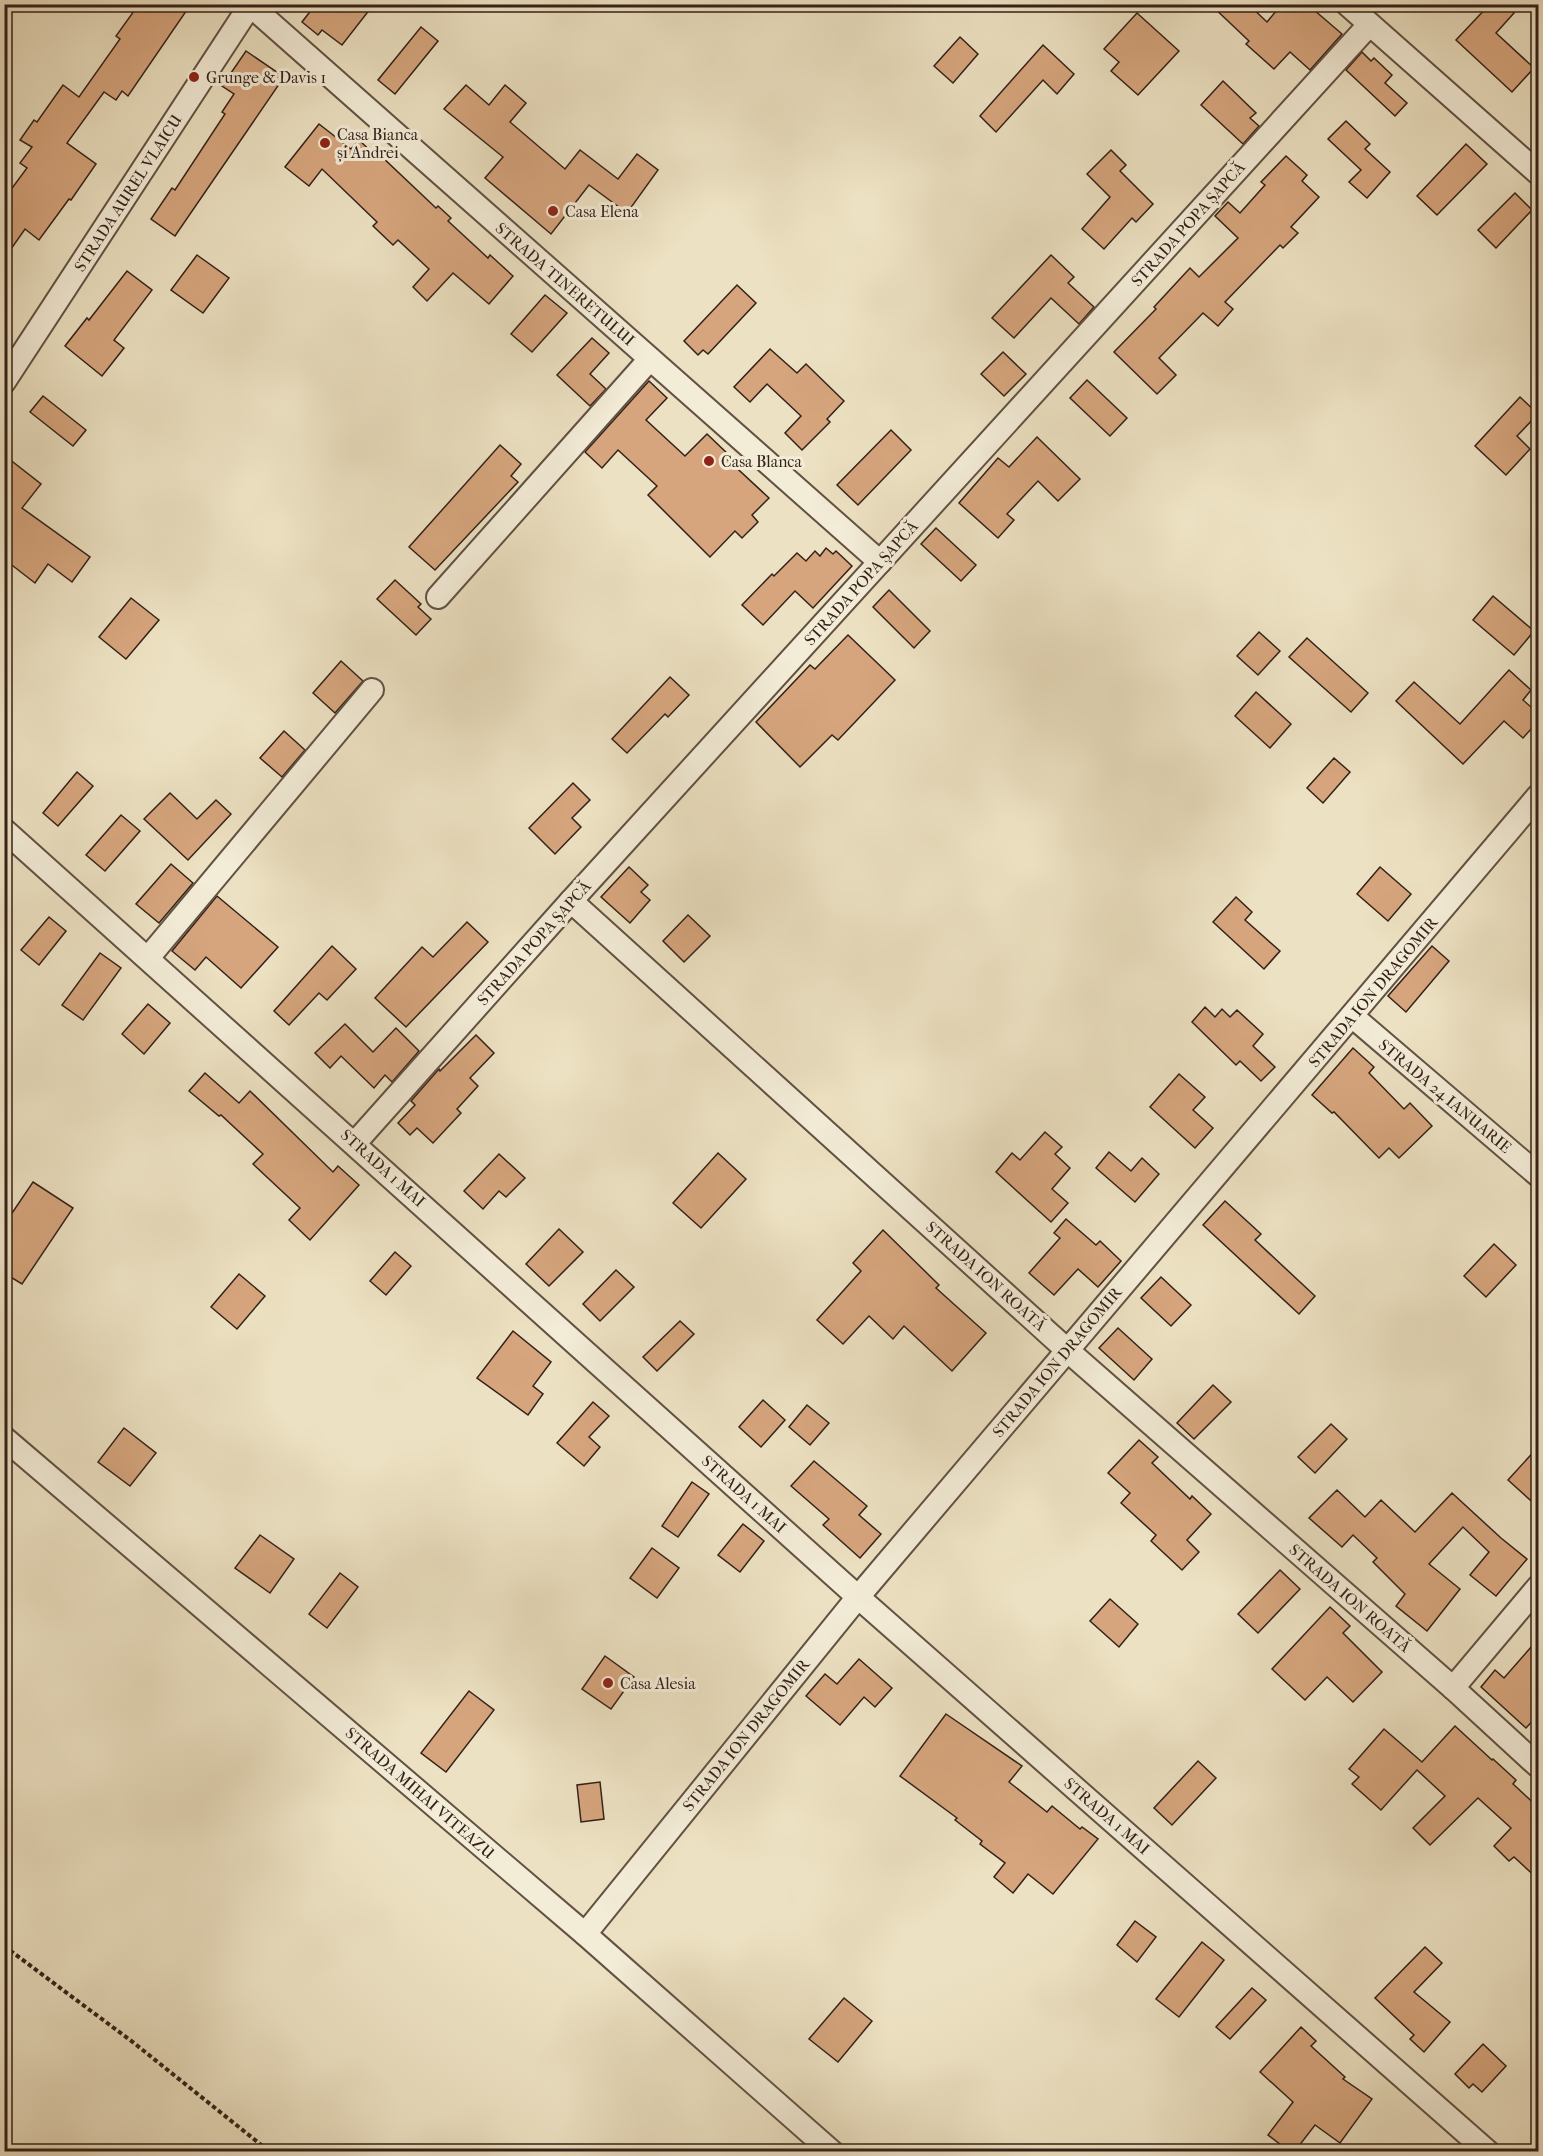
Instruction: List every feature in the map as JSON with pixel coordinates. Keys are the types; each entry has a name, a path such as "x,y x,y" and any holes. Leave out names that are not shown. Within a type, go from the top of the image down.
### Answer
{"street":[{"path":"1347,4 1539,173"},
{"name":"STRADA TINERETULUI","path":"251,5 879,562"},
{"name":"STRADA AUREL VLAICU","path":"4,382 251,5"},
{"name":"STRADA POPA ȘAPCĂ","path":"355,1143 571,901 1369,25"},
{"path":"438,597 650,359"},
{"path":"147,958 372,690"},
{"name":"STRADA ION DRAGOMIR","path":"585,1934 858,1597 1539,796"},
{"name":"STRADA 1 MAI","path":"4,830 858,1597 1488,2151"},
{"name":"STRADA ION ROATĂ","path":"571,901 1067,1350 1539,1766"},
{"name":"STRADA 24 IANUARIE","path":"1352,1016 1539,1175"},
{"name":"STRADA MIHAI VITEAZU","path":"4,1438 585,1934 832,2151"},
{"path":"1453,1688 1539,1587"}],"path":[{"path":"4,1946 134,2043 270,2151"}],"building":[{"path":"139,4 191,4 128,96 122,91 116,100 104,92 67,143 96,164 71,200 69,199 39,240 25,229 4,259 4,199 27,168 20,163 32,147 20,140 34,120 37,122 63,85 79,97 120,39 116,36"},
{"path":"316,4 374,4 342,45 322,30 318,35 302,22"},
{"path":"1210,4 1248,4 1267,22 1282,4 1307,4 1342,34 1310,70 1290,52 1274,69 1246,44 1249,41"},
{"path":"1490,4 1505,4 1514,13 1496,33 1534,68 1512,92 1456,40"},
{"path":"1137,13 1179,51 1138,95 1111,71 1119,62 1104,49"},
{"path":"421,27 438,41 395,94 378,80"},
{"path":"960,37 978,54 953,83 934,66"},
{"path":"1043,45 1074,74 1057,94 1043,80 996,132 980,116"},
{"path":"246,51 284,77 175,236 151,219 172,188 175,190 225,114 222,112 234,94 222,86"},
{"path":"1362,52 1371,61 1374,58 1392,75 1385,83 1407,103 1395,116 1346,70"},
{"path":"1223,81 1256,113 1250,118 1259,126 1243,144 1201,105"},
{"path":"466,85 489,105 505,85 526,103 510,122 565,169 580,150 618,179 637,154 658,170 627,213 589,185 551,234 485,178 503,157 444,109"},
{"path":"1346,121 1370,144 1365,149 1390,172 1367,198 1349,182 1361,170 1328,139"},
{"path":"319,124 351,149 359,140 380,160 382,157 436,208 438,206 451,218 448,221 488,258 490,255 513,276 489,304 453,273 427,301 413,287 429,269 398,240 393,245 373,226 377,222 322,169 309,186 285,167"},
{"path":"1466,144 1487,164 1437,215 1417,196"},
{"path":"1111,150 1126,165 1120,171 1153,204 1136,222 1132,218 1104,249 1082,229 1110,197 1087,174"},
{"path":"1286,156 1307,175 1302,181 1319,197 1291,227 1298,233 1283,248 1280,245 1225,302 1233,309 1218,326 1203,313 1159,358 1176,375 1157,394 1114,352 1156,309 1154,307 1190,268 1199,277 1238,238 1215,216 1228,202 1240,213 1265,185 1261,182"},
{"path":"1515,193 1532,210 1496,248 1478,230"},
{"path":"197,255 229,278 203,313 171,290"},
{"path":"1051,255 1074,277 1068,283 1094,307 1079,324 1051,298 1014,338 992,318"},
{"path":"127,271 152,290 114,340 124,348 102,376 65,346 87,318 89,320"},
{"path":"737,285 756,303 708,354 703,350 698,355 684,341"},
{"path":"545,295 567,313 532,352 511,334"},
{"path":"592,338 609,353 590,374 606,389 590,406 557,375"},
{"path":"770,349 797,373 806,364 844,401 827,419 830,422 802,450 785,433 801,416 767,384 750,402 734,387"},
{"path":"1003,352 1026,374 1004,396 981,374"},
{"path":"1087,380 1127,418 1110,436 1070,398"},
{"path":"649,381 667,398 646,420 685,456 707,434 730,456 727,459 769,498 752,515 758,522 742,538 735,531 710,557 648,495 657,486 618,450 602,468 585,452"},
{"path":"43,396 86,430 73,446 30,412"},
{"path":"1520,397 1538,414 1517,436 1530,449 1506,475 1475,446"},
{"path":"891,430 911,450 858,505 837,485"},
{"path":"1037,437 1080,479 1058,501 1038,481 1007,514 1014,520 998,538 959,503 998,458 1009,467"},
{"path":"500,445 521,464 511,476 518,482 435,570 409,547"},
{"path":"4,455 41,484 22,508 90,557 72,582 48,564 35,583 4,559"},
{"path":"936,528 976,565 961,581 921,544"},
{"path":"826,548 833,554 836,551 852,566 813,608 795,591 763,625 742,605 772,574 774,576 797,553 806,561 815,551 820,556"},
{"path":"395,580 421,604 418,607 431,619 416,635 377,599"},
{"path":"889,590 930,631 914,648 873,607"},
{"path":"1493,596 1534,631 1514,655 1473,620"},
{"path":"131,598 159,620 126,659 99,637"},
{"path":"1259,632 1280,651 1258,675 1237,656"},
{"path":"848,635 895,680 838,740 832,735 800,767 756,722 810,665 815,669"},
{"path":"1307,638 1368,693 1351,712 1289,657"},
{"path":"341,661 363,681 335,713 313,693"},
{"path":"1509,670 1531,690 1523,700 1539,714 1539,720 1523,738 1504,721 1463,764 1396,701 1414,682 1460,724"},
{"path":"670,677 689,695 668,717 665,714 627,753 612,739"},
{"path":"1256,692 1291,724 1270,748 1235,716"},
{"path":"284,731 305,750 282,777 260,758"},
{"path":"1334,758 1350,772 1323,803 1307,788"},
{"path":"77,772 93,786 58,826 43,813"},
{"path":"573,783 590,800 572,818 581,827 555,854 529,828"},
{"path":"170,793 197,819 216,800 231,814 188,860 144,819"},
{"path":"121,815 140,831 105,871 86,855"},
{"path":"171,864 193,883 159,923 136,904"},
{"path":"629,867 648,885 641,892 650,900 630,923 601,897"},
{"path":"1380,867 1411,894 1388,921 1357,894"},
{"path":"217,896 278,947 241,988 206,957 195,970 172,951"},
{"path":"1236,897 1252,912 1245,920 1280,951 1264,969 1213,922"},
{"path":"688,915 710,936 684,962 663,941"},
{"path":"49,917 66,931 39,965 21,950"},
{"path":"467,922 488,942 406,1027 375,998 422,947 433,957"},
{"path":"332,946 356,969 327,1000 319,993 289,1025 274,1011"},
{"path":"1432,946 1449,961 1406,1012 1388,996"},
{"path":"100,953 121,968 83,1020 62,1005"},
{"path":"148,1004 170,1023 144,1054 122,1034"},
{"path":"1205,1007 1215,1017 1222,1009 1230,1017 1237,1010 1263,1034 1253,1046 1275,1067 1261,1081 1240,1061 1236,1065 1192,1022"},
{"path":"345,1024 373,1052 396,1028 419,1051 392,1082 385,1075 374,1088 341,1056 330,1068 315,1053"},
{"path":"476,1035 494,1053 470,1078 478,1086 457,1109 461,1113 433,1143 417,1128 410,1135 398,1123 415,1105 411,1101 439,1069 440,1071"},
{"path":"1353,1048 1374,1067 1369,1073 1404,1109 1410,1103 1432,1126 1399,1158 1389,1148 1379,1158 1334,1112 1332,1113 1312,1095"},
{"path":"205,1073 239,1103 250,1091 333,1172 338,1166 359,1185 310,1240 289,1220 300,1208 253,1164 263,1154 221,1115 219,1116 189,1091"},
{"path":"1179,1074 1205,1097 1193,1110 1213,1128 1195,1148 1150,1107"},
{"path":"1045,1132 1062,1147 1055,1154 1070,1168 1052,1189 1068,1203 1051,1222 996,1172 1012,1153 1020,1160"},
{"path":"1109,1152 1131,1171 1142,1158 1159,1174 1135,1202 1096,1168"},
{"path":"718,1153 746,1179 701,1228 673,1203"},
{"path":"499,1154 525,1178 506,1197 499,1191 483,1209 464,1191"},
{"path":"33,1182 73,1208 22,1284 4,1273 4,1225"},
{"path":"1225,1201 1261,1234 1255,1240 1315,1296 1299,1314 1203,1225"},
{"path":"1066,1219 1096,1245 1100,1241 1121,1261 1098,1287 1078,1269 1054,1295 1029,1273 1060,1238 1054,1233"},
{"path":"559,1229 583,1252 549,1286 526,1264"},
{"path":"883,1230 939,1285 936,1288 986,1333 952,1371 904,1326 893,1339 869,1316 843,1344 817,1320 861,1271 853,1263"},
{"path":"1494,1244 1516,1265 1486,1297 1464,1276"},
{"path":"395,1252 411,1266 386,1295 370,1281"},
{"path":"616,1270 634,1287 600,1321 583,1304"},
{"path":"239,1274 265,1296 237,1329 211,1307"},
{"path":"1161,1277 1191,1305 1171,1326 1141,1298"},
{"path":"680,1321 694,1334 657,1371 643,1357"},
{"path":"1118,1328 1152,1359 1134,1380 1099,1348"},
{"path":"513,1331 551,1362 533,1386 543,1394 528,1415 477,1378"},
{"path":"1213,1385 1231,1402 1194,1439 1177,1423"},
{"path":"763,1400 785,1420 761,1447 739,1427"},
{"path":"593,1402 609,1416 589,1437 600,1447 584,1466 557,1443"},
{"path":"807,1405 829,1423 810,1445 789,1427"},
{"path":"1331,1424 1347,1439 1315,1473 1298,1457"},
{"path":"124,1428 156,1453 130,1486 98,1462"},
{"path":"1139,1440 1158,1457 1152,1463 1190,1499 1192,1496 1211,1514 1187,1540 1199,1552 1182,1570 1151,1541 1156,1535 1121,1503 1130,1493 1108,1473"},
{"path":"1539,1446 1539,1508 1508,1480"},
{"path":"814,1461 867,1506 859,1515 881,1534 860,1558 823,1525 829,1519 791,1486"},
{"path":"692,1482 709,1494 678,1537 662,1526"},
{"path":"1337,1490 1365,1517 1381,1500 1415,1532 1452,1493 1527,1559 1496,1596 1470,1575 1489,1552 1463,1527 1429,1564 1460,1589 1427,1631 1396,1606 1405,1594 1373,1562 1377,1558 1353,1535 1342,1547 1309,1518"},
{"path":"743,1524 764,1541 740,1572 718,1555"},
{"path":"260,1535 294,1559 270,1593 235,1568"},
{"path":"652,1548 679,1568 657,1598 630,1578"},
{"path":"1280,1570 1300,1589 1258,1633 1238,1614"},
{"path":"340,1573 358,1587 327,1628 309,1614"},
{"path":"1110,1599 1138,1624 1119,1647 1090,1621"},
{"path":"1330,1607 1350,1626 1343,1633 1382,1672 1353,1702 1327,1677 1305,1700 1272,1669"},
{"path":"1539,1638 1539,1714 1526,1728 1481,1687 1495,1670 1504,1678"},
{"name":"Casa Alesia","path":"605,1656 634,1677 611,1709 582,1689"},
{"path":"859,1659 892,1688 875,1707 864,1697 840,1725 806,1696 825,1674 837,1684"},
{"path":"469,1691 494,1710 446,1772 421,1753"},
{"path":"946,1714 1022,1766 1009,1782 1047,1812 1052,1806 1080,1829 1082,1827 1098,1839 1053,1894 1028,1874 1013,1893 994,1877 1005,1863 980,1844 982,1841 955,1820 957,1818 900,1776"},
{"path":"1455,1726 1516,1780 1513,1784 1539,1808 1539,1880 1514,1857 1509,1861 1494,1846 1511,1828 1478,1798 1430,1845 1413,1828 1445,1796 1417,1770 1381,1810 1352,1784 1359,1777 1349,1769 1384,1729 1422,1762"},
{"path":"1198,1761 1216,1778 1172,1825 1154,1808"},
{"path":"600,1782 604,1819 581,1822 577,1785"},
{"path":"1135,1921 1156,1937 1137,1962 1117,1945"},
{"path":"1202,1942 1224,1960 1179,2017 1156,1999"},
{"path":"1425,1947 1442,1963 1414,1992 1450,2022 1424,2052 1410,2039 1414,2035 1375,1998"},
{"path":"1252,1988 1266,2000 1230,2039 1216,2027"},
{"path":"844,1998 872,2021 838,2062 809,2039"},
{"path":"1301,2027 1316,2041 1311,2046 1345,2077 1343,2079 1372,2099 1340,2143 1315,2125 1295,2151 1289,2151 1268,2135 1293,2102 1260,2072"},
{"path":"1483,2044 1506,2066 1482,2092 1473,2084 1469,2088 1455,2074"}],"place":[{"name":"Grunge & Davis 1","path":"194,77"},
{"name":"Casa Bianca și Andrei","path":"325,143"},
{"name":"Casa Elena","path":"553,211"},
{"name":"Casa Blanca","path":"709,461"},
{"name":"Casa Alesia","path":"608,1683"}]}
